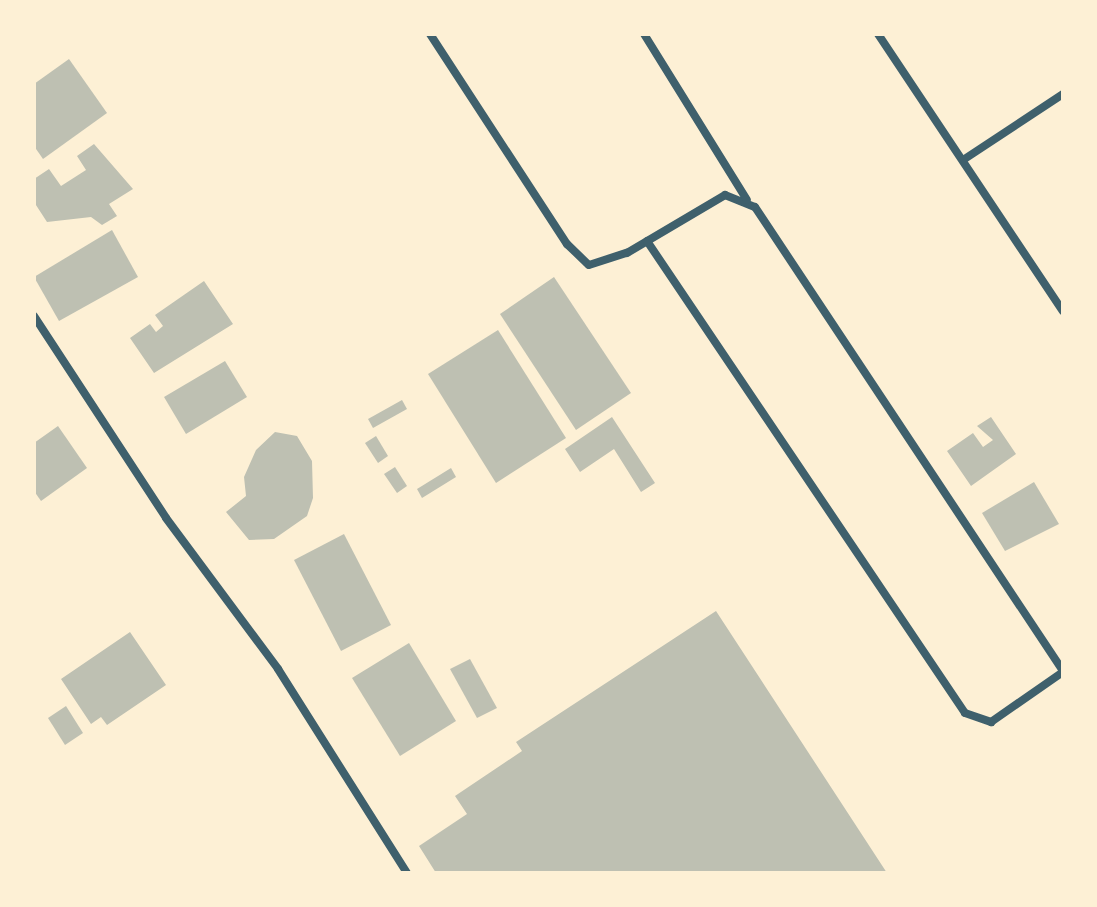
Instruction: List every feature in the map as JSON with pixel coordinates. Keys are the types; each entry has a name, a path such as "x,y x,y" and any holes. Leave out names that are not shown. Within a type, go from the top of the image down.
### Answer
{"street":[{"path":"430,34 578,258 599,265 725,195 747,200"},
{"path":"644,34 747,200 1063,672 991,722 965,713 647,241"},
{"path":"878,34 1063,311"},
{"path":"963,160 1063,94"},
{"path":"34,316 166,518 278,669 407,873"}],"building":[{"path":"69,59 107,113 43,159 34,146 34,84"},
{"path":"94,144 133,189 109,204 117,216 102,225 91,217 47,222 34,202 34,179 49,169 61,186 86,170 77,156"},
{"path":"112,230 138,277 59,321 34,277"},
{"path":"554,277 631,393 576,430 500,314"},
{"path":"204,281 233,324 154,373 130,338 150,324 156,332 163,326 155,315"},
{"path":"498,330 566,438 496,483 428,374"},
{"path":"225,361 247,397 186,434 164,397"},
{"path":"402,400 407,409 373,428 368,419"},
{"path":"612,417 655,483 641,492 614,449 580,472 565,449"},
{"path":"991,417 1016,454 971,486 947,451 973,433 983,447 993,440 977,426"},
{"path":"58,426 87,468 41,501 34,491 34,443"},
{"path":"275,432 297,436 312,461 313,498 307,516 274,539 249,540 226,512 246,496 244,477 256,450"},
{"path":"376,436 388,456 378,463 365,443"},
{"path":"395,467 407,486 397,493 384,474"},
{"path":"451,468 456,477 422,498 417,489"},
{"path":"1034,482 1059,524 1005,551 982,513"},
{"path":"344,534 391,625 341,651 294,560"},
{"path":"716,611 887,873 436,873 419,846 467,814 455,796 522,751 516,742"},
{"path":"130,632 166,685 107,725 101,717 91,724 61,679"},
{"path":"409,643 456,721 400,756 352,678"},
{"path":"470,659 497,708 477,718 450,669"},
{"path":"66,706 83,733 65,745 48,718"}]}
